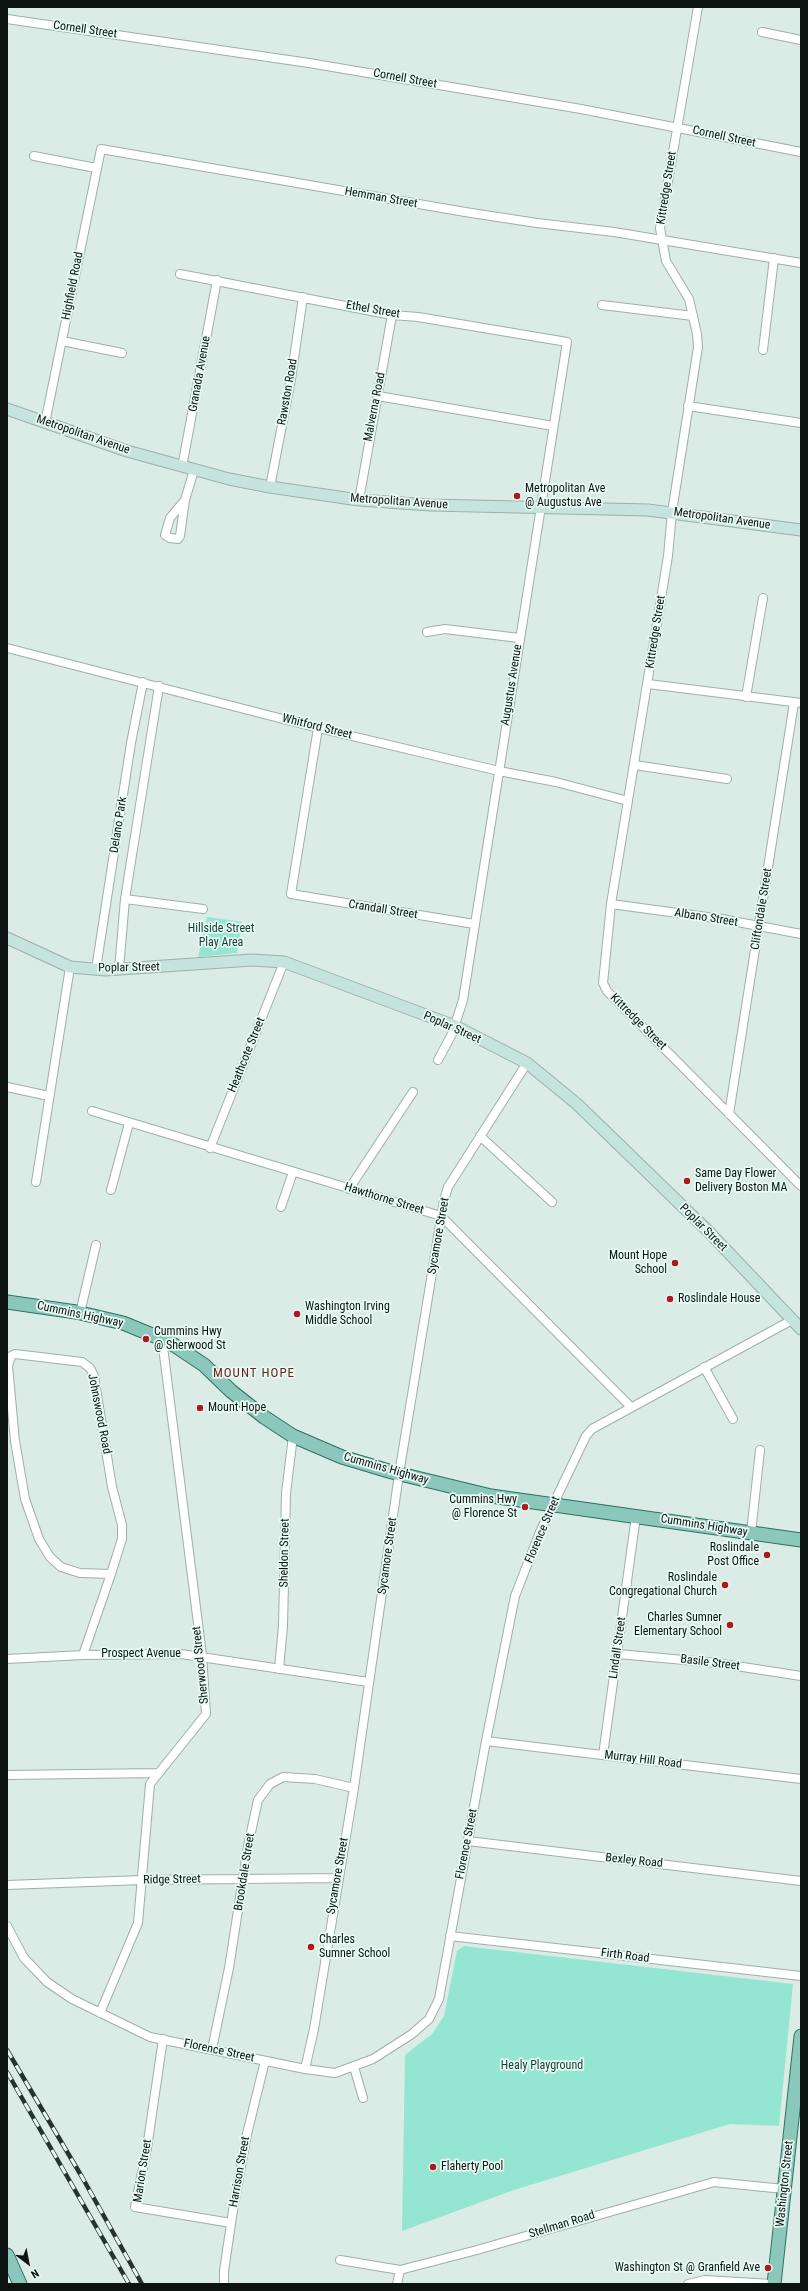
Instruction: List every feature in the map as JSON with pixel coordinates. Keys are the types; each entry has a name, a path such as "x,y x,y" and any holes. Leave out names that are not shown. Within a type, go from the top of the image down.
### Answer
{"main road":[{"name":"Cummins Highway","path":"7,1302 80,1313 123,1323 162,1339 174,1345 204,1366 237,1396 293,1436 342,1457 399,1474 492,1496 801,1540"},
{"name":"Washington Street","path":"773,2284 801,2036"},
{"path":"7,2255 20,2284"}],"street":[{"name":"Kittredge Street","path":"698,7 660,228 666,261 689,299 698,334 698,347 672,512 668,556 635,765 611,904 602,983 605,989 801,1186"},
{"name":"Cornell Street","path":"7,19 309,63 581,109 801,152"},
{"path":"762,32 801,40"},
{"name":"Hemman Street","path":"101,149 472,213 662,239 801,263"},
{"name":"Highfield Road","path":"46,423 101,149"},
{"path":"34,156 96,168"},
{"path":"763,350 774,258"},
{"name":"Ethel Street","path":"180,274 392,315 418,317 566,342"},
{"name":"Granada Avenue","path":"182,467 217,280"},
{"name":"Rawston Road","path":"270,487 291,379 303,297"},
{"path":"602,305 694,316"},
{"name":"Malverna Road","path":"359,500 392,315"},
{"path":"62,341 122,353"},
{"name":"Augustus Avenue","path":"438,1060 455,1026 463,1000 530,564 541,508 566,342"},
{"path":"378,396 553,426"},
{"path":"688,406 801,423"},
{"name":"Metropolitan Avenue","path":"7,409 127,451 182,467 270,487 359,500 430,506 648,510 801,530"},
{"path":"185,500 194,470"},
{"path":"746,697 763,598"},
{"path":"427,632 444,628 519,638"},
{"name":"Whitford Street","path":"7,648 318,728 499,771 556,782 628,801"},
{"name":"Delano Park","path":"96,969 131,743 143,682"},
{"path":"648,684 798,703"},
{"name":"Delano Park","path":"119,969 125,899 159,686"},
{"name":"Cliftondale Street","path":"728,1114 758,928 798,703"},
{"name":"Crandall Street","path":"318,728 291,894 474,924"},
{"path":"635,765 727,779"},
{"path":"125,899 203,909"},
{"name":"Albano Street","path":"611,904 722,919 758,928 801,934"},
{"name":"Poplar Street","path":"7,938 70,967 119,969 252,960 284,962 455,1026 527,1063 577,1104 709,1232 801,1330"},
{"name":"Heathcote Street","path":"210,1148 284,962"},
{"path":"36,1182 70,967"},
{"name":"Sycamore Street","path":"305,2069 314,2029 354,1788 399,1474 441,1216 448,1187 527,1063"},
{"path":"7,1087 49,1096"},
{"path":"349,1189 413,1092"},
{"name":"Hawthorne Street","path":"92,1111 210,1148 441,1216 631,1407"},
{"path":"111,1190 129,1123"},
{"path":"480,1136 552,1202"},
{"path":"280,1207 293,1172"},
{"path":"80,1313 96,1245"},
{"name":"Florence Street","path":"7,1926 19,1951 39,1974 59,1991 150,2037 212,2048 305,2069 335,2073 354,2067 397,2046 429,2019 439,1999 486,1741 515,1596 540,1532 586,1436 592,1429 631,1407 792,1320"},
{"name":"Sherwood Street","path":"100,2013 136,1931 143,1880 150,1784 206,1714 202,1655 162,1339"},
{"name":"Johnswood Road","path":"84,1655 111,1574 122,1539 122,1524 112,1487 94,1376 90,1368 82,1362 15,1354 11,1356 8,1366 15,1441 25,1499 39,1539 50,1557 61,1567 80,1572 111,1574"},
{"path":"704,1367 733,1419"},
{"name":"Sheldon Street","path":"279,1669 283,1626 286,1493 293,1436"},
{"path":"751,1533 760,1450"},
{"name":"Lindall Street","path":"603,1755 636,1516"},
{"name":"Basile Street","path":"618,1654 717,1664 801,1676"},
{"name":"Prospect Avenue","path":"7,1658 84,1655 202,1655 279,1669 368,1682"},
{"name":"Murray Hill Road","path":"486,1741 801,1779"},
{"path":"7,1775 158,1773"},
{"name":"Brookdale Street","path":"212,2048 229,1968 248,1846 258,1800 270,1784 282,1777 293,1776 354,1788"},
{"name":"Bexley Road","path":"468,1841 801,1880"},
{"name":"Ridge Street","path":"7,1885 143,1880 338,1878"},
{"name":"Firth Road","path":"450,1936 801,1976"},
{"name":"Marion Street","path":"163,2039 146,2154 135,2207 231,2223"},
{"name":"Harrison Street","path":"224,2284 224,2271 231,2223 247,2134 265,2061"},
{"path":"354,2067 363,2098"},
{"name":"Stellman Road","path":"340,2260 400,2270 477,2250 714,2182 734,2182 784,2189"},
{"path":"397,2284 400,2270"},
{"path":"688,2284 705,2280 773,2284"}],"green space":[{"name":"Hillside Street Play Area","path":"207,917 242,922 237,953 198,957"},
{"name":"Healy Playground","path":"464,1946 793,1984 779,2126 730,2124 514,2190 402,2231 405,2055 432,2034 444,2016 457,1951"}],"railway":[{"path":"7,2050 82,2177 142,2284"},
{"path":"7,2072 129,2284"}],"place":[{"name":"Metropolitan Ave @ Augustus Ave","path":"517,496"},
{"name":"Same Day Flower Delivery Boston MA","path":"687,1181"},
{"name":"Mount Hope School","path":"675,1263"},
{"name":"Roslindale House","path":"670,1299"},
{"name":"Washington Irving Middle School","path":"297,1314"},
{"name":"Cummins Hwy @ Sherwood St","path":"146,1339"},
{"name":"Mount Hope","path":"200,1408"},
{"name":"Cummins Hwy @ Florence St","path":"525,1507"},
{"name":"Roslindale Post Office","path":"767,1555"},
{"name":"Roslindale Congregational Church","path":"725,1585"},
{"name":"Charles Sumner Elementary School","path":"730,1625"},
{"name":"Charles Sumner School","path":"311,1947"},
{"name":"Flaherty Pool","path":"433,2167"},
{"name":"Washington St @ Granfield Ave","path":"768,2268"}],"district":[{"name":"MOUNT HOPE","path":"254,1374"}]}
